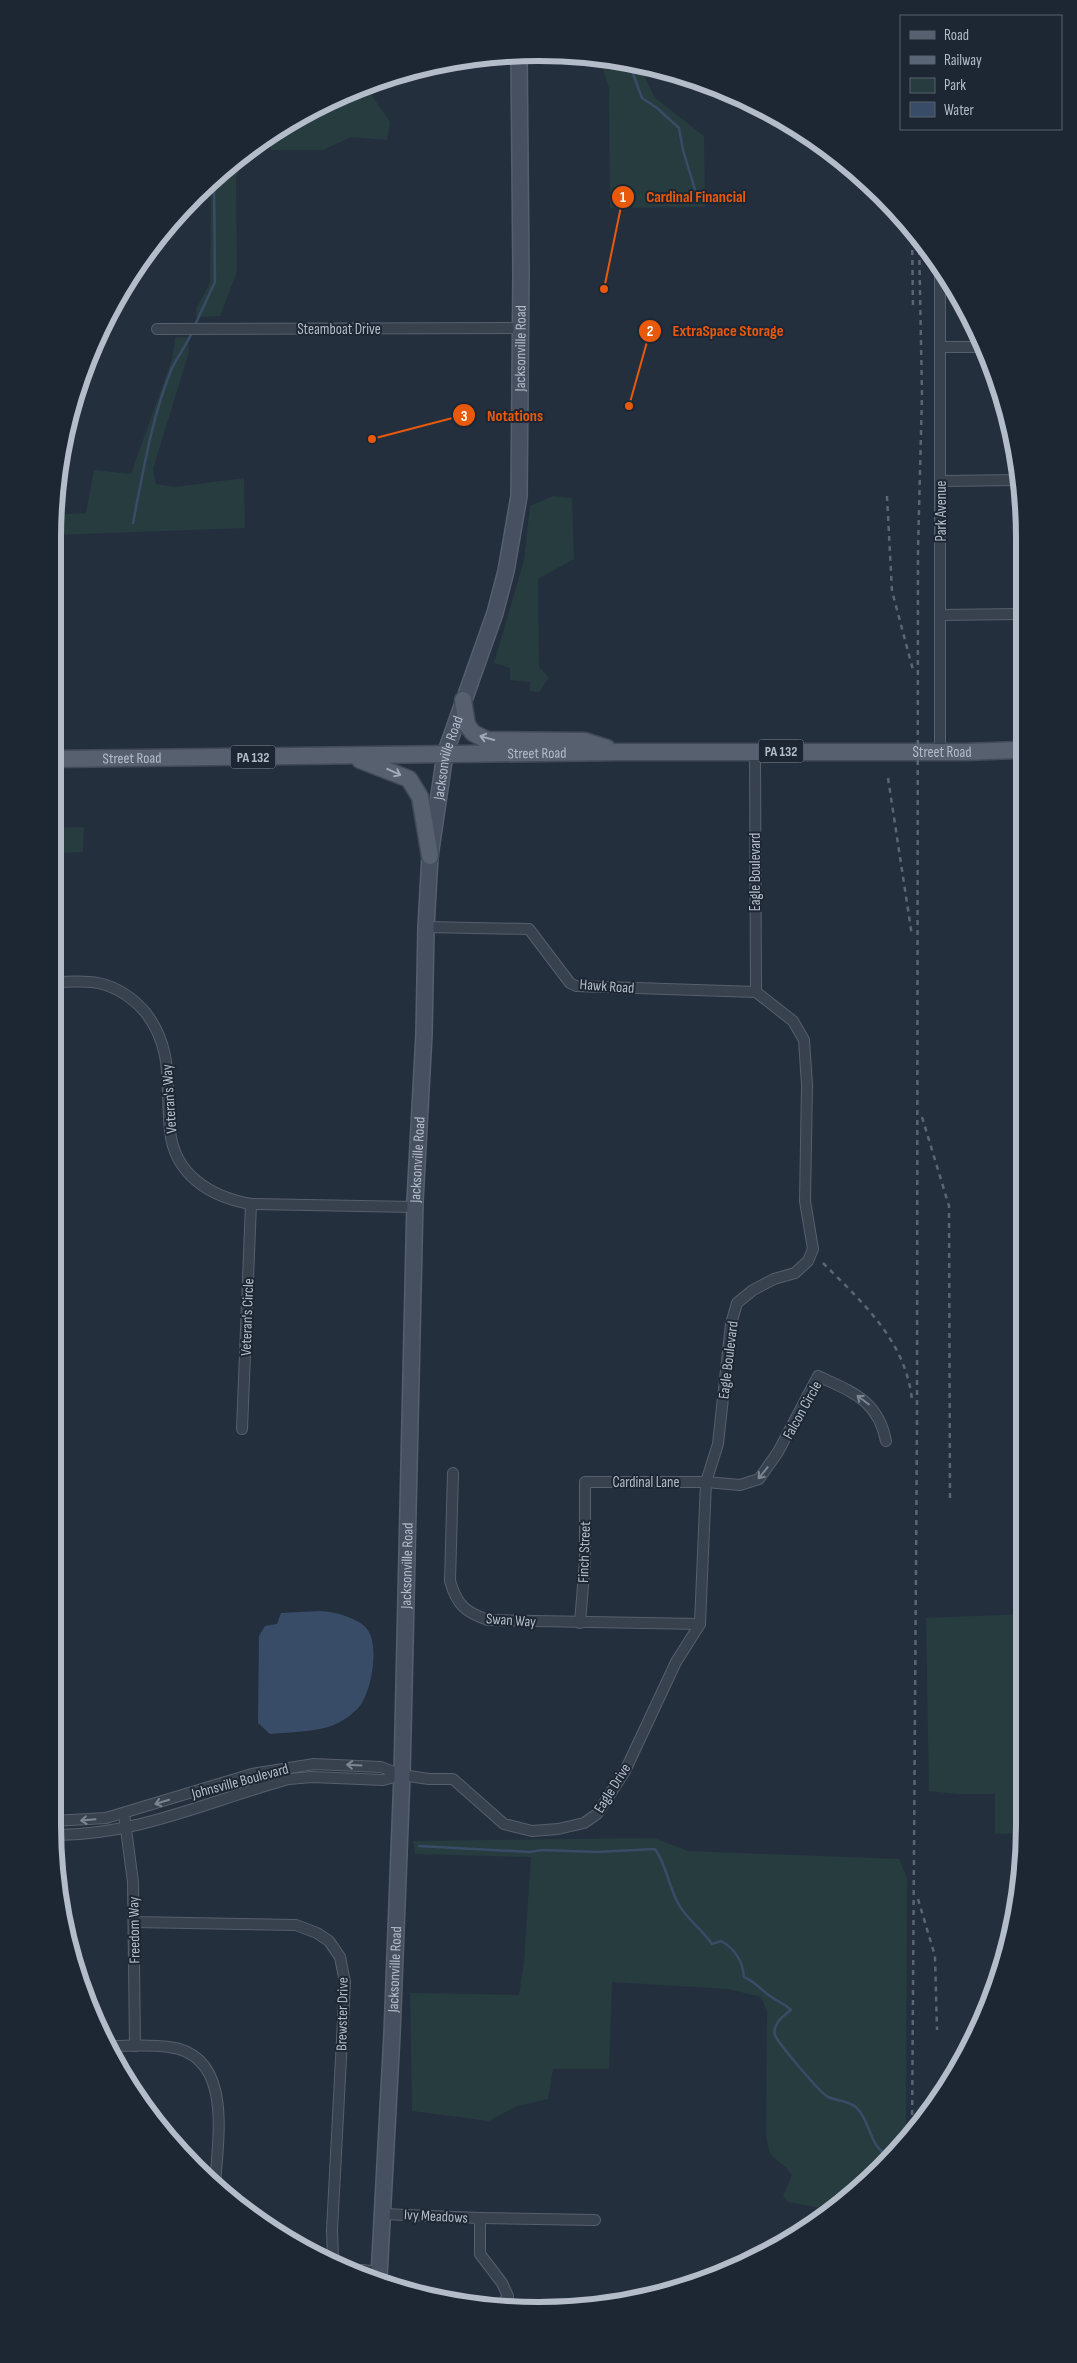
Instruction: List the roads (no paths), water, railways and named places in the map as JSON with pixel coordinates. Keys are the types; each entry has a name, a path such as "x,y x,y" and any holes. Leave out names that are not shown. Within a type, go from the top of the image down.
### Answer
{"main road":[{"name":"Jacksonville Road","path":"379,2274 402,1775 414,1206 424,1034 426,926 430,856 445,754 499,598 519,496 521,328 519,62"},
{"path":"463,700 467,725 473,733 487,740 585,741 622,752"},
{"name":"Street Road","path":"61,759 622,752 1016,750"},
{"path":"349,756 390,770 409,779 420,797 430,856"}],"street":[{"name":"Park Avenue","path":"940,281 940,751"},
{"name":"Steamboat Drive","path":"157,329 521,328"},
{"path":"940,347 975,347"},
{"path":"941,481 1012,480"},
{"path":"940,615 1016,614"},
{"name":"Eagle Boulevard","path":"700,1624 706,1482 718,1444 730,1324 736,1303 752,1290 795,1273 808,1261 813,1249 805,1201 807,1085 804,1040 793,1021 756,992 755,752"},
{"name":"Hawk Road","path":"426,926 529,929 570,983 576,986 756,992"},
{"name":"Veteran's Way","path":"61,982 89,982 106,985 120,991 140,1006 156,1029 166,1054 170,1131 180,1162 190,1175 212,1193 232,1201 251,1204 414,1206"},
{"name":"Veteran's Circle","path":"242,1429 251,1204"},
{"name":"Falcon Circle","path":"706,1482 746,1485 759,1479 778,1452 818,1376 866,1401 879,1418 886,1441"},
{"name":"Swan Way","path":"453,1473 450,1581 455,1598 470,1614 488,1620 700,1624"},
{"name":"Cardinal Lane","path":"585,1482 706,1482"},
{"name":"Finch Street","path":"580,1622 585,1561 585,1482"},
{"name":"Eagle Drive","path":"402,1775 429,1780 453,1779 504,1824 532,1831 558,1829 584,1823 597,1814 625,1771 676,1662 700,1624"},
{"name":"Johnsville Boulevard","path":"61,1820 106,1818 124,1814 252,1774 296,1766 314,1764 381,1767 402,1775"},
{"name":"Johnsville Boulevard","path":"61,1835 96,1834 126,1829 289,1779 312,1777 383,1780 402,1775"},
{"name":"Freedom Way","path":"124,1814 134,1882 135,2046"},
{"name":"Brewster Drive","path":"134,1922 296,1925 323,1937 340,1957 345,1982 332,2230 333,2255"},
{"path":"116,2046 170,2047 185,2051 198,2060 213,2080 218,2101 215,2175"},
{"name":"Ivy Meadows","path":"383,2214 480,2218 480,2254 502,2284 508,2296 505,2301"},
{"path":"480,2218 595,2220"}],"water":[{"path":"320,1611 337,1613 348,1617 363,1625 369,1632 374,1653 371,1678 364,1700 349,1716 331,1726 314,1730 270,1734 258,1723 259,1636 265,1626 277,1624 281,1613"}],"waterway":[{"path":"631,70 642,98 657,108 679,128 683,150 696,193"},
{"path":"195,325 215,282 214,189"},
{"path":"133,523 148,447 163,391 172,368 192,332"},
{"path":"419,1846 530,1852 542,1850 596,1852 655,1849 675,1896 685,1914 712,1944 721,1941 734,1951 740,1960 744,1977 791,2010 782,2017 775,2028 775,2035 783,2048 824,2094 856,2107 865,2120 874,2141 884,2153"}],"railway":[{"path":"912,242 913,310"},
{"path":"912,2121 917,1425 918,549 922,395 919,251"},
{"path":"887,496 892,591 913,670"},
{"path":"888,778 912,936"},
{"path":"922,1117 949,1206 950,1501"},
{"path":"823,1263 880,1324 901,1359 908,1379 912,1400"},
{"path":"918,1899 935,1956 937,2030"}],"place":[{"name":"Cardinal Financial","path":"604,289"},
{"name":"ExtraSpace Storage","path":"629,406"},
{"name":"Notations","path":"372,439"}]}
